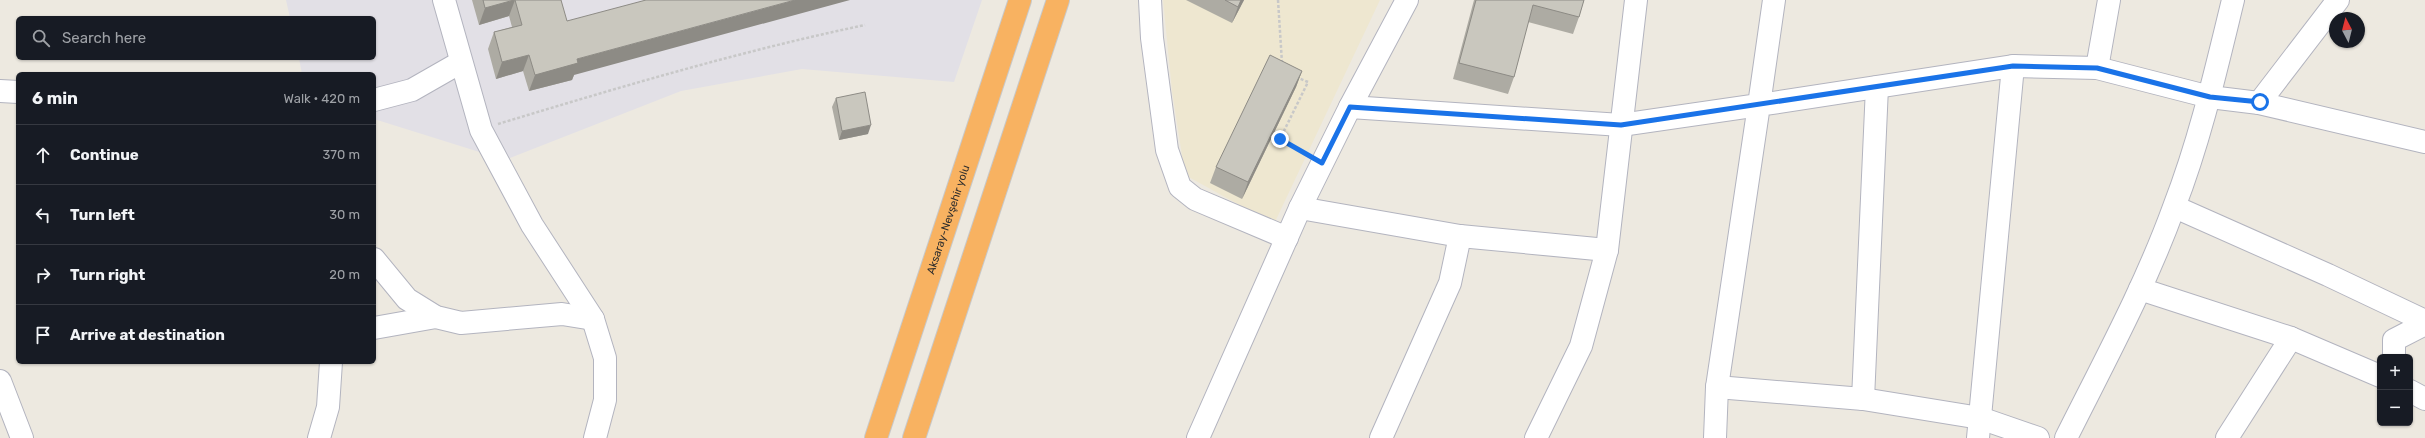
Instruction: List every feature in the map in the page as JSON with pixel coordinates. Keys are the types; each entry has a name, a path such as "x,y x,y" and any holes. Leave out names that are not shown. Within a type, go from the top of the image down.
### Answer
{"highway":[{"name":"Aksaray-Nevşehir yolu","path":"876,438 1020,0"},
{"path":"914,438 1058,0"}],"street":[{"path":"444,0 481,130 532,225 593,319 605,358 605,400 595,438"},
{"path":"1150,0 1152,38 1167,150 1180,187 1195,199 1287,238"},
{"path":"1198,438 1300,208 1350,107 1407,0"},
{"path":"1536,438 1581,346 1607,250 1636,0"},
{"path":"1715,438 1718,387 1774,0"},
{"path":"2097,68 2109,0"},
{"path":"2066,438 2140,289 2175,207 2210,97 2233,0"},
{"path":"2260,102 2338,0"},
{"path":"376,99 412,90 461,62"},
{"path":"1350,107 1621,125 2013,66 2097,68 2210,97 2260,102 2425,142"},
{"path":"1979,428 2013,66"},
{"path":"1863,399 1877,87"},
{"path":"0,91 16,92"},
{"path":"2175,207 2328,275 2425,321"},
{"path":"1300,208 1460,236 1607,250"},
{"path":"1381,438 1450,283 1460,236"},
{"path":"376,261 407,299 436,317 461,323 562,314 593,319"},
{"path":"2140,289 2291,338 2377,375"},
{"path":"376,328 436,317"},
{"path":"2394,354 2394,340 2425,324"},
{"path":"2227,438 2291,338"},
{"path":"319,438 328,407 331,364"},
{"path":"0,381 22,438"},
{"path":"1718,387 1863,399 1979,428 2038,438"},
{"path":"2413,393 2425,399"}],"path":[{"path":"1278,0 1282,71"},
{"path":"481,130 608,90 774,44 865,24"},
{"path":"1289,74 1308,82 1280,139 1322,163"}],"shaded area":[{"path":"286,0 982,0 954,82 802,69 681,91 505,160 376,120 376,72 302,72 299,60 376,60 376,16 290,16"},
{"path":"1163,0 1380,0 1274,224 1185,175 1172,91"}],"building":[{"path":"483,0 514,0 485,8"},
{"path":"515,0 561,0 567,21 646,0 795,0 577,59 578,63 535,75 529,55 502,62 494,32 522,25"},
{"path":"1225,0 1241,0 1238,7"},
{"path":"1476,0 1584,0 1579,17 1533,5 1514,77 1459,63"},
{"path":"1270,55 1302,71 1248,182 1216,167"},
{"path":"865,92 871,125 842,131 836,98"}],"route":[{"path":"1280,139 1322,163 1350,107 1621,125 2013,66 2097,68 2210,97 2260,102"}]}
